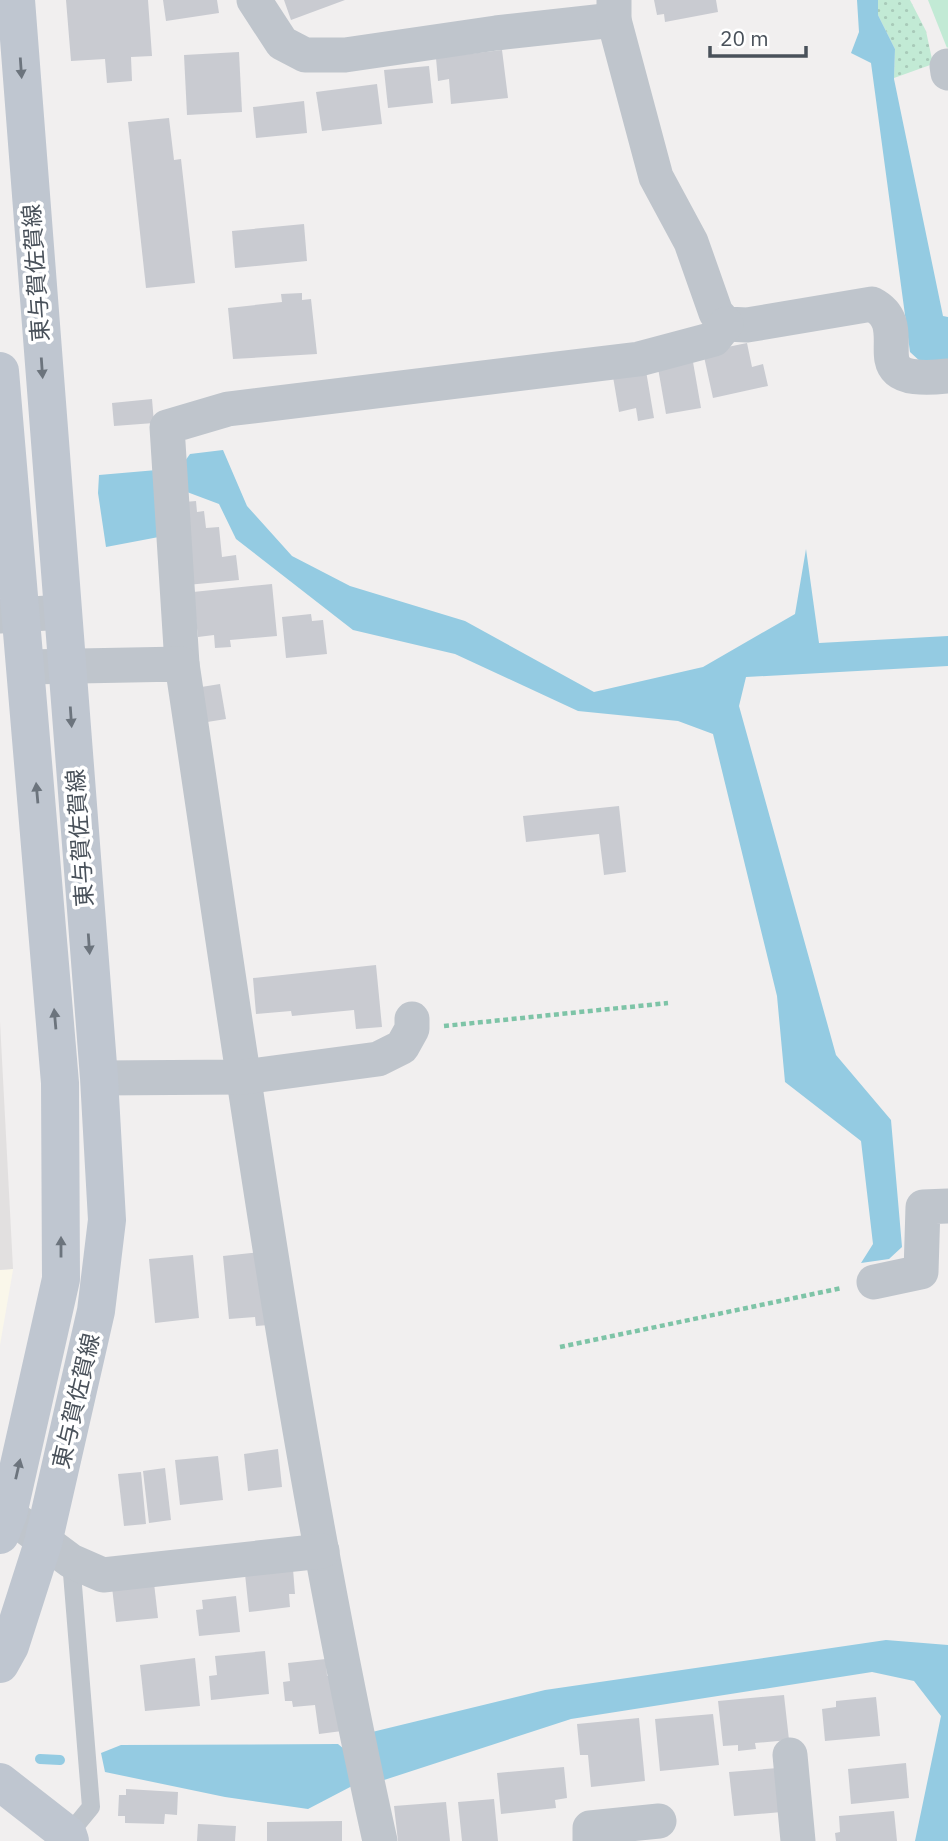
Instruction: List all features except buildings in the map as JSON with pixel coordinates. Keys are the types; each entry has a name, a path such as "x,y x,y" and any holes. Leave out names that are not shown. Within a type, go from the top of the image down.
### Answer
{"main road":[{"name":"東与賀佐賀線","path":"0,1664 57,1552 98,1298 107,1220 99,1078 16,0"},
{"name":"東与賀佐賀線","path":"0,371 11,615 27,667 60,1083 61,1279 4,1525"},
{"path":"0,1782 69,1838"}],"street":[{"path":"254,0 282,43 305,55 345,55 496,33 614,10 656,177 691,242 716,313 726,324 747,325 872,304 883,310 889,323 893,362 898,372 906,378 948,376"},
{"path":"380,1841 323,1551 244,1077 182,664 167,427 205,415 241,408 639,359 714,340 726,324"},
{"path":"11,615 63,612"},
{"path":"27,667 182,664"},
{"path":"99,1078 244,1077 378,1059 402,1047 412,1024"},
{"path":"874,1282 921,1272 923,1208 948,1206"},
{"path":"4,1525 103,1575 323,1551"},
{"path":"790,1755 798,1841"},
{"path":"590,1841 590,1828 659,1821"}],"lane":[{"path":"57,1552 91,1807 69,1838"}],"path":[{"path":"412,1024 668,1003"},
{"path":"560,1348 874,1282"}],"shaded area":[{"path":"0,1022 13,1269 0,1270"},
{"path":"0,1270 13,1270 0,1345"}],"green space":[{"path":"878,0 910,0 926,31 933,64 894,78 895,49 878,15"},
{"path":"928,0 948,0 947,48"}],"water":[{"path":"857,0 878,0 878,15 895,49 894,79 943,316 948,317 948,360 922,363 910,352 871,63 851,53 859,32"},
{"path":"223,450 247,506 292,556 350,586 465,621 594,692 703,667 795,614 806,549 819,643 948,636 948,666 746,677 739,706 836,1055 891,1120 902,1247 889,1259 861,1263 873,1244 861,1141 785,1082 777,996 713,734 678,721 578,711 455,654 353,630 236,539 219,504 187,492 164,536 106,547 98,493 99,475 180,468 190,454"},
{"path":"886,1640 948,1645 948,1841 915,1841 941,1716 914,1681 872,1672 571,1719 378,1782 354,1785 308,1809 225,1797 105,1772 101,1753 121,1745 338,1744 350,1754 368,1733 545,1690"}],"waterway":[{"path":"40,1759 60,1760"}]}
